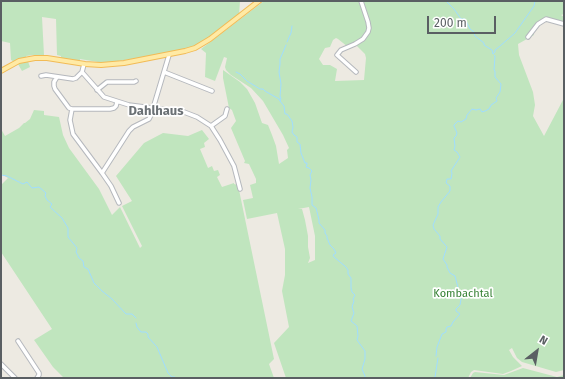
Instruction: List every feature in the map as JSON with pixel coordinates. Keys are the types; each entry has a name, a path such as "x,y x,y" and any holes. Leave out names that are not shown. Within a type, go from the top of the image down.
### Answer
{"main road":[{"path":"1,71 19,61 39,58 60,59 84,64 101,65 169,55 191,49 210,39 259,1"}],"street":[{"path":"356,72 338,55 341,50 361,41 368,32 368,22 361,1"},
{"path":"528,37 538,24 546,19 564,24"},
{"path":"102,173 129,131 133,127 149,119 169,55"},
{"path":"41,76 46,75 73,79 82,72 84,64"},
{"path":"82,72 104,97 129,106 184,112 197,117 211,126 234,166 240,189"},
{"path":"164,72 212,91"},
{"path":"57,77 54,82 55,89 69,108 110,109 114,108 118,102"},
{"path":"97,90 107,82 136,81"},
{"path":"72,109 70,120 73,134 111,186 119,203"},
{"path":"211,126 225,116 226,109"},
{"path":"18,341 39,373 37,378"},
{"path":"1,364 15,378"}],"green space":[{"path":"1,1 240,1 239,15 208,39 191,48 167,54 104,63 80,59 80,61 61,58 61,56 57,55 56,19 42,17 44,55 26,56 30,67 22,71 18,64 11,60 10,43 1,41"},
{"name":"Kombachtal","path":"264,1 564,1 564,14 561,15 564,17 564,24 546,19 542,21 533,32 534,35 518,44 519,55 533,92 535,105 533,116 544,136 564,98 564,370 556,372 522,362 517,358 512,348 509,350 513,357 522,366 503,374 474,370 468,378 286,378 274,343 289,327 282,291 285,275 285,249 277,213 247,219 243,200 253,198 250,185 256,183 256,179 249,164 244,163 245,161 231,128 236,121 232,110 229,108 223,78 223,70 247,89 255,103 262,123 268,125 276,146 279,164 288,158 287,150 289,148 263,101 251,88 226,70 225,67 227,58 224,57 215,81 205,77 206,53 201,49","holes":["336,38 348,47 355,44 365,54 364,80 335,81 337,69 330,65 323,65 319,59 325,48 330,47 333,40","309,207 315,236 315,260 308,263 310,258 308,236 302,209 298,209"]},
{"path":"34,110 44,111 44,115 59,117 63,135 69,148 99,189 112,215 120,207 140,248 142,246 122,206 132,201 116,176 144,143 163,133 188,136 202,130 209,139 204,143 205,147 200,149 208,168 212,166 214,171 218,170 220,175 217,177 222,187 234,183 238,185 274,359 269,364 274,378 64,378 53,367 34,340 52,329 1,252 1,185 8,178 1,174 1,129 5,136 19,128 30,119"},
{"path":"523,368 557,377 564,375 564,378 470,378 475,372 504,375"}],"waterway":[{"path":"446,1 461,19 465,19 475,36 484,43 484,45 492,50 493,54 495,50 515,33 534,6 535,1"},
{"path":"287,42 292,26"},
{"path":"286,45 280,59 280,101 284,106 285,114 287,114 292,121 292,132 297,137 297,142 300,144 301,153 305,163 307,163 306,167 312,171 310,175 312,205 316,208 319,223 325,230 330,245 336,253 333,255 334,257 346,267 351,278 351,288 355,295 352,307 354,313 351,321 357,326 357,340 365,351 365,359 362,369 365,378"},
{"path":"436,356 437,347 442,334 446,332 447,327 451,326 460,314 456,311 456,309 460,305 461,299 455,276 450,273 443,259 447,247 440,239 440,236 434,229 433,225 438,214 438,207 450,191 450,186 446,183 447,179 451,179 451,171 460,157 454,150 454,138 457,133 454,125 458,121 461,122 466,119 467,115 472,109 480,109 482,112 489,109 491,105 497,101 496,98 500,92 501,84 495,77 494,55"},
{"path":"236,72 247,81 260,89 263,89 280,101"},
{"path":"1,175 7,176 23,184 27,182 32,188 39,187 46,193 45,196 47,200 52,204 50,207 62,218 68,228 68,237 77,248 76,252 79,258 83,261 84,267 88,269 94,283 126,314 132,314 136,318"},
{"path":"136,323 141,332 146,332 148,334 148,337 157,347 168,373 175,378"},
{"path":"433,378 435,377 438,358"}],"district":[{"name":"Dahlhaus","path":"156,111"}]}
